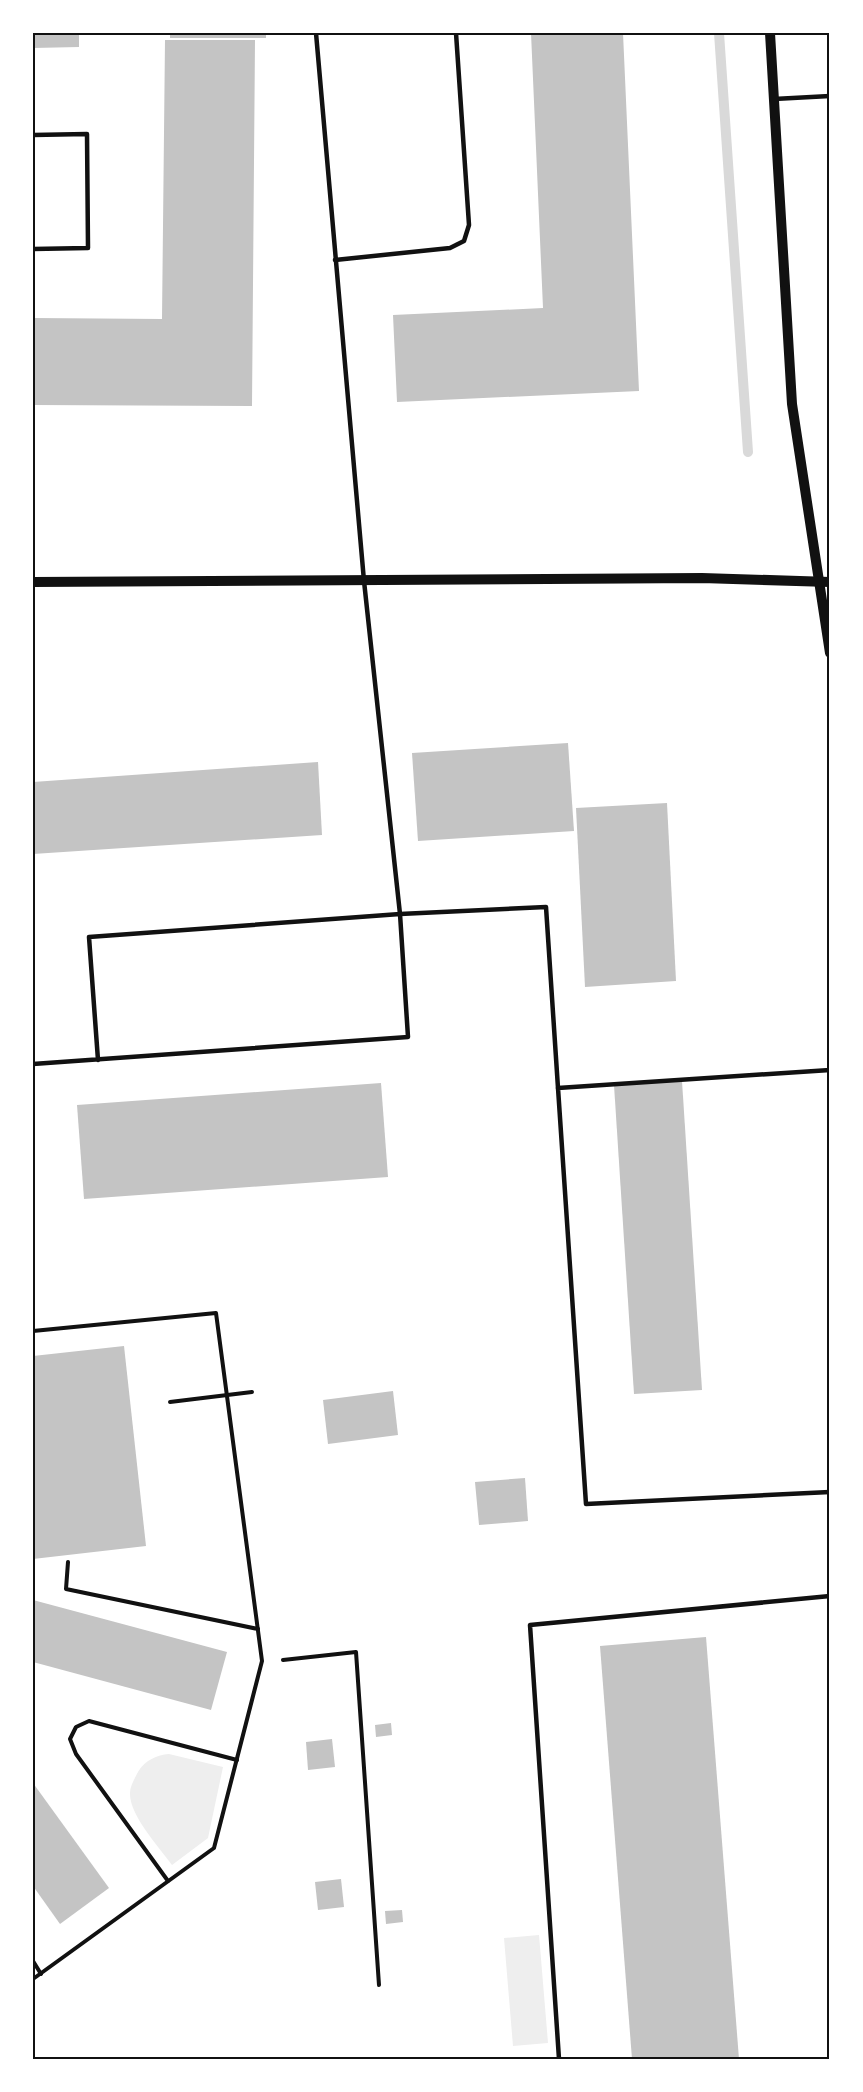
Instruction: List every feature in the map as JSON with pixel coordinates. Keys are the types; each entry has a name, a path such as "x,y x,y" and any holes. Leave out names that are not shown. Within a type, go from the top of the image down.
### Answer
{"street":[{"path":"770,33 792,404 799,456 825,582 830,653"},
{"path":"33,582 710,578 825,582"}],"lane":[{"path":"33,1064 408,1037 400,914 364,581 316,33"},
{"path":"335,260 450,248 464,241 469,225 456,33"},
{"path":"774,99 830,96"},
{"path":"33,135 87,134 88,237 88,248 33,249"},
{"path":"98,1060 89,937 400,914 546,907 586,1504 830,1492"},
{"path":"558,1088 830,1070"},
{"path":"559,2059 530,1625 830,1596"}],"path":[{"path":"33,1331 216,1314 262,1661 214,1848 33,1979"},
{"path":"170,1402 252,1392"},
{"path":"68,1562 66,1589 258,1629"},
{"path":"284,1659 356,1652 379,1985"},
{"path":"168,1881 76,1754 70,1739 76,1727 89,1721 237,1760"},
{"path":"33,1961 41,1974"}],"shaded area":[{"path":"169,1754 223,1767 208,1838 172,1865 139,1821 131,1802 130,1793 134,1779 144,1764 156,1757"},
{"path":"539,1935 548,2043 513,2046 504,1938"}],"building":[{"path":"33,33 79,33 79,47 33,48"},
{"path":"170,33 266,33 266,38 170,38"},
{"path":"531,33 623,33 639,391 397,402 393,315 543,308"},
{"path":"165,40 255,40 252,406 33,405 33,318 162,319"},
{"path":"568,743 574,831 418,841 412,753"},
{"path":"318,762 322,835 33,854 33,782"},
{"path":"667,803 676,981 585,987 576,808"},
{"path":"682,1081 702,1390 634,1394 614,1085"},
{"path":"381,1083 388,1177 84,1199 77,1105"},
{"path":"124,1346 146,1546 33,1559 33,1356"},
{"path":"393,1391 398,1435 328,1444 323,1400"},
{"path":"525,1478 528,1521 479,1525 475,1482"},
{"path":"33,1600 227,1652 211,1710 33,1662"},
{"path":"706,1637 739,2059 632,2059 600,1646"},
{"path":"391,1723 392,1735 376,1737 375,1725"},
{"path":"332,1739 335,1767 308,1770 306,1742"},
{"path":"33,1783 109,1888 60,1924 33,1886"},
{"path":"341,1879 344,1907 318,1910 315,1882"},
{"path":"402,1910 403,1922 386,1924 385,1911"}],"waterway":[{"path":"719,33 748,452"}]}
